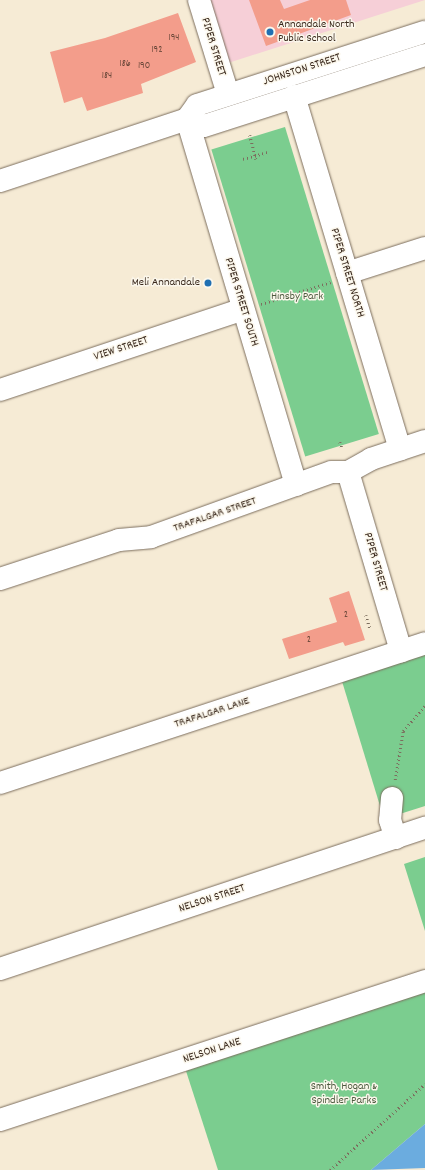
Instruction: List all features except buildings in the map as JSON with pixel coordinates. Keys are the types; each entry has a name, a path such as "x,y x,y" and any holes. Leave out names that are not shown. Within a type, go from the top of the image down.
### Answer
{"street":[{"name":"PIPER STREET","path":"199,0 228,94"},
{"name":"JOHNSTON STREET","path":"425,32 228,94 198,105 187,119 204,126 425,55"},
{"name":"PIPER STREET NORTH","path":"294,96 342,277 400,449"},
{"path":"0,181 187,119"},
{"name":"PIPER STREET SOUTH","path":"187,119 249,307 296,485"},
{"path":"342,277 425,248"},
{"name":"VIEW STREET","path":"0,390 249,307"},
{"name":"TRAFALGAR STREET","path":"0,579 119,540 151,536 332,472 348,472 366,461 425,442"},
{"name":"PIPER STREET","path":"348,472 401,651"},
{"name":"TRAFALGAR LANE","path":"0,783 425,643"},
{"path":"392,798 390,820 396,838"},
{"name":"NELSON STREET","path":"0,969 425,828"},
{"name":"NELSON LANE","path":"0,1120 425,981"}],"path":[{"path":"250,135 256,158"},
{"path":"243,160 256,158 268,152"},
{"path":"249,307 342,277"},
{"path":"340,442 342,448"},
{"path":"366,615 370,628"},
{"path":"392,798 403,731 425,706"},
{"path":"330,1170 425,1084"}],"shaded area":[{"name":"Annandale North Public School","path":"205,0 425,0 225,64"}],"green space":[{"name":"Hinsby Park","path":"285,127 379,434 305,456 211,150"},
{"path":"425,652 425,806 384,819 341,678"},
{"path":"425,857 425,931 404,864"},
{"name":"Smith, Hogan & Spindler Parks","path":"425,986 425,1124 371,1170 218,1170 186,1071"}],"water":[{"path":"425,1124 425,1168 371,1170"}],"place":[{"name":"Annandale North Public School","path":"270,32"},
{"name":"Meli Annandale","path":"208,283"}]}
